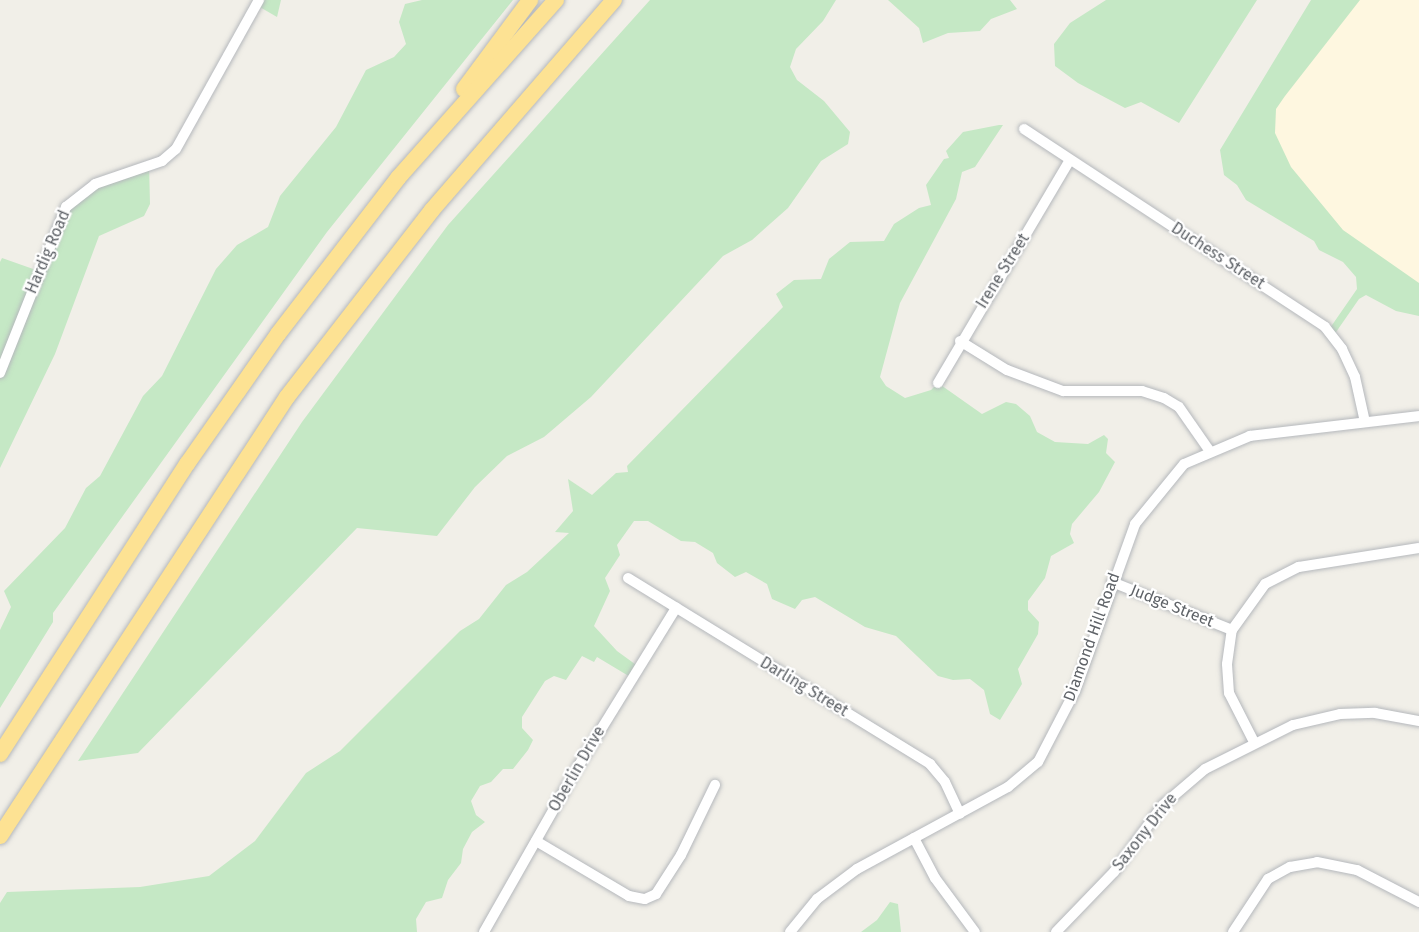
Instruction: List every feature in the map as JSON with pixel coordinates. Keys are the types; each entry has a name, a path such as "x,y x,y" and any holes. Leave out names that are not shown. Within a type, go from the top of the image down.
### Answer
{"highway":[{"path":"0,754 220,415 530,0"},
{"path":"398,178 556,0"},
{"path":"0,836 288,397 432,210 614,0"}],"street":[{"name":"Hardig Road","path":"0,373 66,207 95,184 162,160 176,149 191,128 259,0"},
{"name":"Duchess Street","path":"1024,129 1325,327 1342,349 1355,377 1365,422"},
{"name":"Irene Street","path":"938,383 960,341 1070,160"},
{"path":"960,341 1007,370 1063,391 1142,391 1164,398 1179,407 1209,450"},
{"name":"Diamond Hill Road","path":"790,932 816,899 857,869 1008,788 1044,753 1075,691 1112,582 1135,524 1162,486 1184,464 1209,450 1250,436 1419,416"},
{"path":"1254,742 1229,693 1227,664 1232,630 1265,584 1280,573 1345,557 1419,548"},
{"name":"Darling Street","path":"628,578 930,764 945,782 960,814"},
{"name":"Judge Street","path":"1112,582 1232,630"},
{"name":"Oberlin Drive","path":"484,932 676,608"},
{"name":"Saxony Drive","path":"1056,932 1114,872 1182,785 1254,742 1293,725 1340,714 1376,713 1419,721"},
{"path":"536,841 629,896 645,899 656,894 681,855 715,785"},
{"path":"914,838 935,878 975,932"},
{"path":"1233,932 1268,879 1290,867 1317,861 1357,870 1419,902"}],"shaded area":[{"path":"1337,0 1419,0 1419,293 1358,260 1246,123"}],"green space":[{"path":"260,0 281,0 277,17 258,6"},
{"path":"422,0 513,0 327,232 53,613 53,622 0,708 0,630 11,607 4,591 65,528 86,488 100,476 143,396 162,376 216,269 237,245 268,227 280,196 336,127 366,70 394,57 406,44 399,22 405,4"},
{"path":"650,0 836,0 823,21 796,49 790,67 797,80 824,101 850,132 848,144 821,161 788,208 752,240 723,256 591,397 544,437 507,456 475,487 437,536 357,528 138,753 78,761 302,422 448,225"},
{"path":"888,0 1010,0 1017,9 991,19 980,31 948,33 923,43 919,28"},
{"path":"1106,0 1257,0 1179,123 1141,102 1125,108 1078,83 1055,66 1054,44 1070,23"},
{"path":"1311,0 1360,0 1276,109 1275,133 1291,167 1343,230 1419,283 1419,316 1396,311 1366,295 1359,299 1334,335 1330,328 1357,289 1356,277 1343,262 1319,250 1314,241 1246,200 1237,185 1224,175 1220,150"},
{"path":"1003,125 975,167 962,172 956,199 900,303 880,377 886,386 905,398 931,390 938,383 982,414 1006,402 1016,404 1030,416 1037,432 1055,442 1088,444 1104,435 1108,439 1106,453 1115,462 1099,492 1072,524 1070,534 1074,543 1051,556 1045,578 1028,601 1028,610 1039,622 1038,634 1018,669 1022,684 1000,720 990,714 984,690 970,679 953,680 938,676 896,636 865,627 815,597 802,600 795,609 772,599 767,584 746,572 735,577 717,563 713,553 695,542 681,541 648,521 634,521 617,545 620,555 605,578 610,591 594,626 617,651 639,667 632,678 597,657 594,662 582,656 566,680 554,676 545,681 522,717 522,728 533,740 528,750 513,769 503,769 491,782 480,786 471,801 476,815 485,822 472,832 463,849 461,863 448,880 442,898 426,902 416,919 417,932 0,932 0,903 7,892 140,887 209,876 255,841 306,773 340,751 460,631 479,619 506,585 527,572 569,533 555,532 573,511 568,479 592,495 616,473 628,472 627,466 783,307 776,294 794,280 821,279 829,259 850,242 884,241 894,224 919,208 931,205 926,185 944,159 949,158 946,151 963,132"},
{"path":"149,163 150,204 144,216 99,236 55,354 0,468 0,262 2,258 36,270 62,217 85,189"},
{"path":"890,902 898,904 901,932 861,932 877,920"}]}
